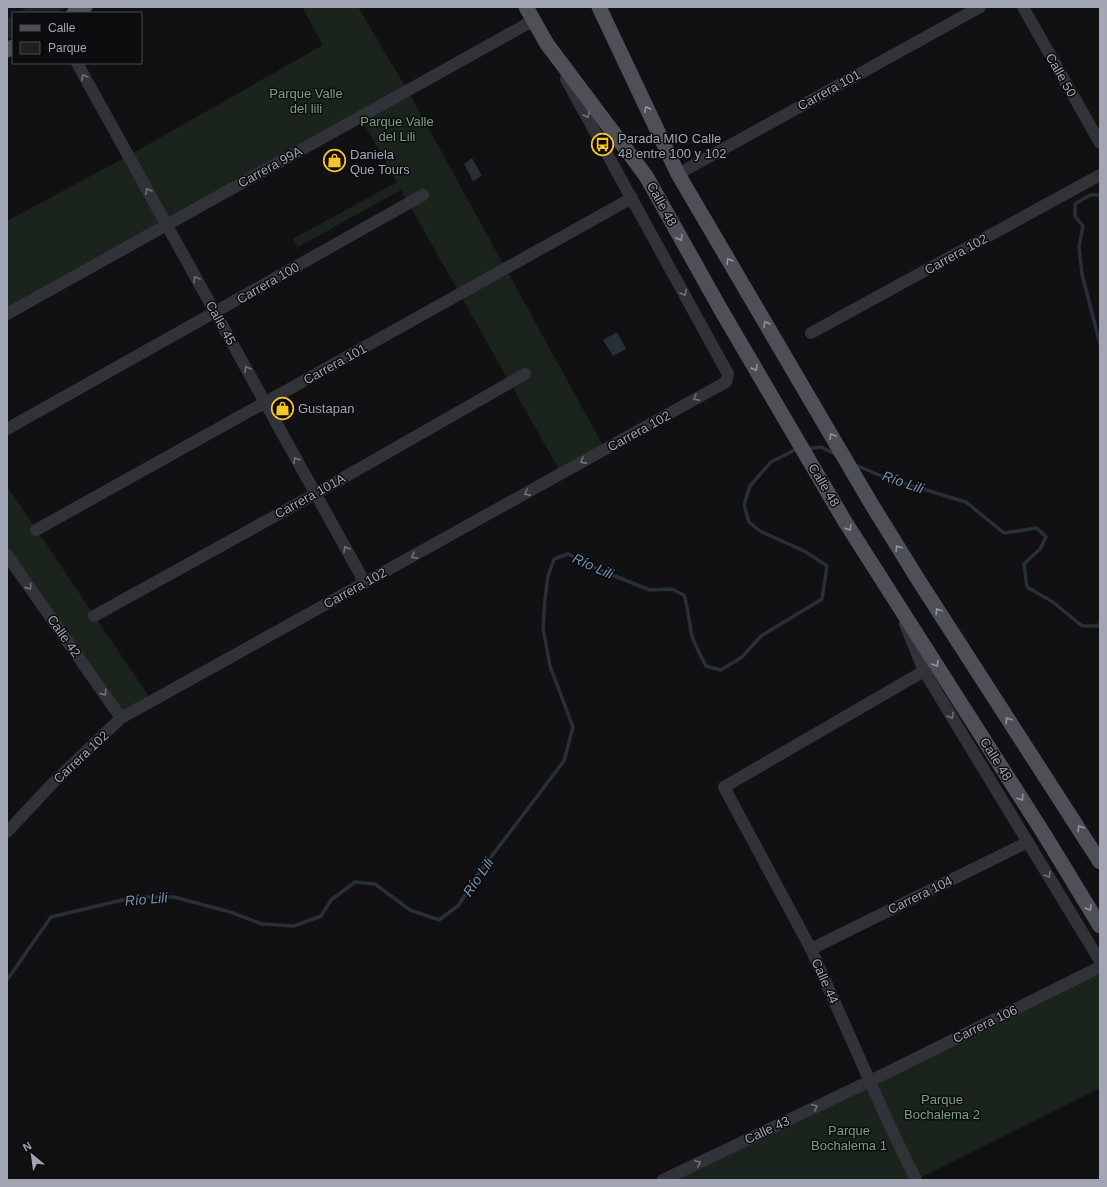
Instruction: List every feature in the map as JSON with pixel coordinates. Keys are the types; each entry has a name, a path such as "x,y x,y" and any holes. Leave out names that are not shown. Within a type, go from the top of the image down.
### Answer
{"main road":[{"path":"76,12 85,7"},
{"name":"Calle 48","path":"526,7 547,44 646,176 721,310 844,520 1044,834 1100,926"},
{"path":"599,7 678,174 872,505 919,581 1100,862"}],"street":[{"name":"Carrera 101","path":"678,174 980,7"},
{"name":"Calle 50","path":"1023,7 1100,143"},
{"name":"Carrera 99A","path":"7,314 534,20"},
{"name":"Calle 48","path":"547,44 728,374 728,378"},
{"name":"Calle 45","path":"78,64 365,583"},
{"name":"Carrera 102","path":"811,333 1100,175"},
{"name":"Carrera 100","path":"7,429 423,195"},
{"name":"Carrera 101","path":"36,530 632,198"},
{"name":"Carrera 101A","path":"94,616 315,494 525,374"},
{"name":"Carrera 102","path":"7,832 52,784 121,718 723,384 728,378"},
{"name":"Calle 42","path":"7,555 121,718"},
{"path":"894,599 924,671 1100,961"},
{"name":"Calle 44","path":"916,1180 811,949 724,787 924,671"},
{"name":"Carrera 104","path":"811,949 1028,842"},
{"name":"Carrera 106","path":"870,1081 1100,967"},
{"name":"Calle 43","path":"663,1180 870,1081"}],"green space":[{"path":"28,7 66,7 57,12 19,12"},
{"path":"302,7 358,7 408,91 605,449 561,473 401,190 298,247 293,239 397,182 360,117 7,314 7,221 128,156 323,45"},
{"path":"12,16 12,37 7,40 7,19"},
{"path":"7,486 152,701 121,718 7,555"},
{"name":"Parque Bochalema 2","path":"1100,967 1100,1088 916,1180 663,1180"}],"shaded area":[{"path":"472,158 482,176 473,181 464,164"},
{"path":"617,332 626,349 613,356 603,340"}],"waterway":[{"path":"1100,195 1090,195 1075,204 1075,216 1083,226 1079,247 1082,274 1100,344"},
{"name":"Río Lili","path":"807,449 821,447 837,455"},
{"name":"Río Lili","path":"7,980 51,917 135,897 174,897 230,912 262,924 294,926 321,916 331,900 355,882 375,884 410,910 439,920 459,905 475,878 564,761 573,727 550,666 543,628 548,576 554,559 568,554 602,571 650,590 672,589 684,595 692,636 698,651 706,666 721,670 742,657 761,636 822,599 827,566 806,552 760,531 749,522 744,505 750,486 771,462 799,449"},
{"name":"Río Lili","path":"853,464 886,478 966,502 1004,533 1037,528 1046,537 1040,549 1024,564 1027,587 1053,602 1082,626 1097,626 1100,624"}],"place":[{"name":"Parada MIO Calle 48 entre 100 y 102","path":"603,145"},
{"name":"Daniela Que Tours","path":"335,161"},
{"name":"Gustapan","path":"282,408"}],"park label":[{"name":"Parque Valle del lili","path":"306,100"},
{"name":"Parque Valle del Lili","path":"397,128"},
{"name":"Parque Bochalema 1","path":"849,1138"}]}
